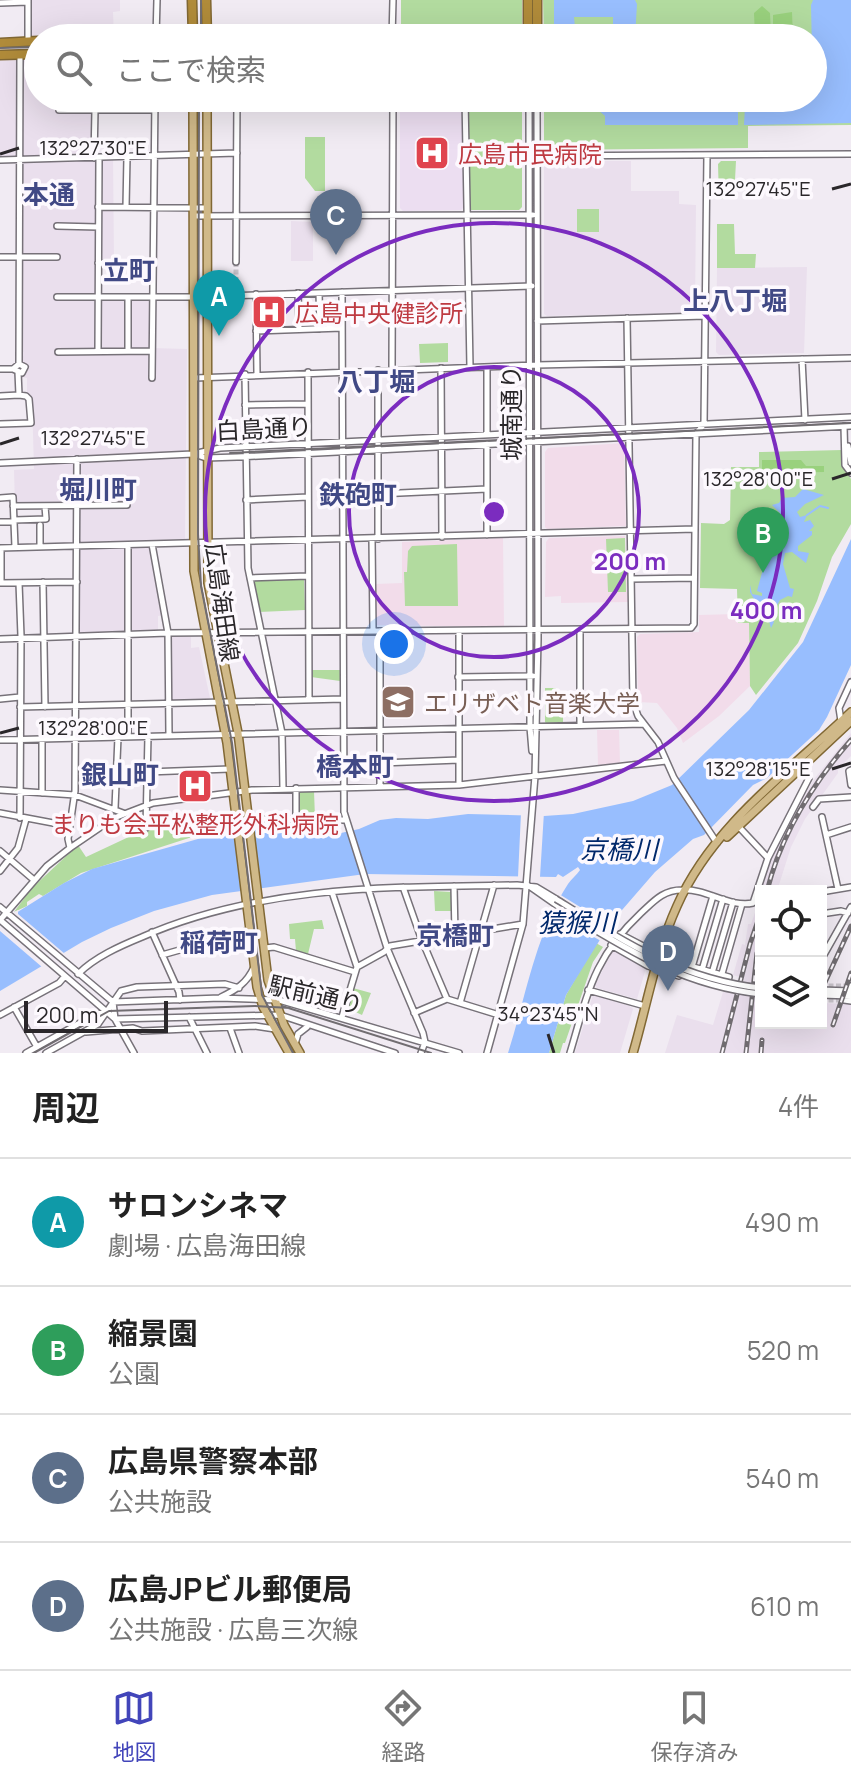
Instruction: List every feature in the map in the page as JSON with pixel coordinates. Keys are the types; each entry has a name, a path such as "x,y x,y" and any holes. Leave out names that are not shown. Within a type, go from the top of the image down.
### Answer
{"highway":[{"path":"192,0 193,24"},
{"path":"206,0 207,24"},
{"path":"528,0 528,24"},
{"path":"537,0 537,24"},
{"path":"0,43 24,41"},
{"path":"0,55 24,54"}],"main road":[{"name":"広島海田線","path":"193,112 195,583 225,733 233,791 245,826"},
{"name":"広島海田線","path":"207,112 206,544 210,598 238,733 245,790 251,891 248,903 259,998 289,1053"},
{"path":"633,1053 672,920 686,889 738,817 851,712"},
{"path":"717,843 739,827 851,721"},
{"name":"広島海田線","path":"251,891 258,901 268,980 280,1015 300,1053"}],"street":[{"path":"156,24 157,0"},
{"path":"392,24 393,0"},
{"path":"0,3 28,1 28,24"},
{"path":"19,395 17,257 20,54"},
{"path":"95,112 98,351"},
{"path":"152,378 155,112"},
{"path":"236,262 237,112"},
{"path":"392,370 393,112"},
{"path":"465,112 470,367"},
{"name":"城南通り","path":"530,112 534,156"},
{"name":"城南通り","path":"528,886 535,776 533,286 536,112"},
{"path":"0,160 237,153"},
{"path":"534,156 851,154"},
{"path":"0,639 205,632 691,628 694,624 696,434 704,424 707,155"},
{"path":"126,207 127,157"},
{"path":"98,207 154,207 236,216 534,216"},
{"path":"57,226 98,227"},
{"path":"0,257 57,257"},
{"path":"98,263 153,264"},
{"path":"57,297 194,297 236,292 319,293 533,286"},
{"name":"城南通り","path":"533,286 537,321 534,365"},
{"path":"342,292 345,820 387,948 425,1042 421,1053"},
{"path":"298,293 299,329"},
{"path":"319,293 320,329"},
{"path":"256,294 257,374"},
{"path":"128,297 128,351"},
{"path":"537,321 705,316"},
{"path":"627,318 633,702 643,724 655,736 675,781 717,843"},
{"path":"256,331 342,328"},
{"path":"58,352 152,351"},
{"path":"195,378 207,375 534,365 851,358"},
{"path":"802,359 805,420"},
{"path":"487,367 487,434"},
{"path":"0,369 17,368"},
{"path":"441,368 442,537"},
{"path":"373,630 378,370"},
{"path":"308,372 309,700"},
{"path":"245,374 250,578 282,733 283,788"},
{"path":"0,396 26,396 29,399 31,423 0,424"},
{"path":"245,405 308,404"},
{"name":"白島通り","path":"0,463 193,454 246,447 851,417"},
{"path":"848,426 845,465 850,468"},
{"name":"白島通り","path":"206,453 246,456 848,426"},
{"path":"487,444 487,535"},
{"path":"70,848 69,826 75,795 77,459"},
{"path":"378,494 487,489"},
{"path":"0,498 13,497 15,547"},
{"path":"246,500 308,497"},
{"path":"13,506 127,505"},
{"path":"0,522 46,519 45,506"},
{"path":"40,525 40,547"},
{"path":"77,582 1,583 1,548 695,529"},
{"path":"152,544 168,633 169,735"},
{"path":"128,545 128,736"},
{"path":"250,578 308,576"},
{"path":"631,579 695,578"},
{"path":"43,582 45,707"},
{"path":"0,871 18,848 23,818 20,790 19,583"},
{"path":"380,630 380,786"},
{"path":"580,630 580,726"},
{"path":"459,631 459,785"},
{"path":"458,677 534,676"},
{"path":"841,722 839,708 851,682"},
{"path":"0,699 20,697"},
{"path":"20,707 343,699"},
{"path":"0,740 643,724"},
{"path":"146,828 148,736"},
{"path":"115,808 118,737"},
{"path":"42,739 42,793"},
{"path":"381,763 459,760"},
{"path":"134,1053 115,1019 0,920 34,880 70,848 124,814 145,805 176,798 233,791 459,785 666,761"},
{"path":"570,1053 588,990 599,964 620,934 660,896 686,889 742,904 753,903 768,858 809,778 805,765"},
{"path":"147,772 230,769"},
{"path":"851,770 851,785"},
{"path":"296,788 296,820"},
{"path":"0,790 75,795 124,814"},
{"path":"813,807 819,799 851,797"},
{"path":"0,813 69,826"},
{"path":"822,817 838,889"},
{"path":"245,826 296,820 345,820"},
{"path":"739,827 768,858"},
{"path":"826,835 851,827"},
{"path":"0,851 34,880"},
{"path":"460,1003 494,885"},
{"path":"78,974 103,956 152,932 248,903 366,888 494,885 536,887 554,902 654,958 755,989"},
{"path":"454,886 455,935"},
{"path":"487,1053 523,924 528,886"},
{"path":"403,887 447,999"},
{"path":"827,891 851,887"},
{"path":"332,892 356,970 342,1017"},
{"path":"692,967 713,896"},
{"path":"702,970 723,899"},
{"path":"712,973 733,902"},
{"path":"722,975 742,904"},
{"path":"0,907 113,1002 115,1019"},
{"path":"827,913 850,910"},
{"path":"823,957 850,910"},
{"path":"265,948 274,947 356,970 387,948 523,924"},
{"path":"162,955 250,930"},
{"path":"152,932 180,1000"},
{"path":"611,945 657,969 725,989 729,977 661,957 620,934"},
{"path":"701,936 731,945"},
{"path":"220,998 249,979 254,967"},
{"path":"0,1015 59,983 65,976"},
{"path":"46,1053 98,1024 121,991 137,987 225,984 239,988"},
{"path":"588,990 646,1007"},
{"path":"827,992 849,993"},
{"name":"駅前通り","path":"113,1002 274,999 459,1053"},
{"path":"414,1013 447,999 499,1015"},
{"path":"14,1007 37,1047"},
{"path":"26,1053 106,1011"},
{"path":"255,1026 280,1015"},
{"name":"駅前通り","path":"280,1015 395,1053"},
{"path":"189,1017 207,1053"},
{"name":"駅前通り","path":"115,1019 269,1018"},
{"path":"82,1033 255,1026 276,1030"},
{"path":"295,1045 298,1034 308,1026"},
{"path":"230,1028 239,1053"}],"shaded area":[{"path":"28,0 120,0 120,11 113,12 113,24 28,24"},
{"path":"24,59 24,112 94,112 94,156 113,155 114,262 99,262 99,298 152,298 151,348 187,349 185,542 152,543 163,615 158,616 158,632 77,634 78,505 15,506 14,470 34,469 32,399 27,395 27,378 22,377 27,368 21,361 20,159 0,158 0,60"},
{"name":"広島市民病院","path":"400,112 463,112 464,207 461,210 403,211 400,208"},
{"path":"548,161 631,161 631,191 679,191 679,204 696,205 695,310 692,313 544,314 544,166"},
{"path":"291,221 313,222 313,261 291,261"},
{"path":"807,267 804,353 719,355 716,352 717,268"},
{"path":"624,443 626,526 547,529 545,452 548,448"},
{"path":"625,536 628,602 561,603 561,596 545,597 546,542 549,538"},
{"path":"503,538 504,627 376,625 376,584 402,583 402,542"},
{"path":"737,614 738,623 749,623 750,686 719,716 683,743 677,728 657,703 638,702 637,637 640,634 699,632 699,615"},
{"path":"191,637 191,648 199,647 208,700 171,699 170,639"},
{"path":"597,730 619,730 620,763 598,765"},
{"path":"851,733 851,756 838,769 805,819 791,847 779,885 762,885 783,832 815,778"},
{"path":"755,913 755,1029 827,1029 827,1003 851,1004 851,1053 665,1053 677,1015 713,1025 723,992 735,992 739,977 733,975 742,944 745,945 748,924 751,924"},
{"path":"613,950 646,968 637,999 595,985"},
{"path":"305,981 332,989 328,1004 301,996"},
{"path":"593,995 633,1009 620,1053 575,1053"}],"green space":[{"path":"401,0 522,0 522,24 401,24"},
{"path":"543,0 851,0 851,125 748,126 748,148 547,150 544,148 544,112 827,112 827,24 544,24"},
{"path":"762,6 770,13 770,24 754,24 754,13"},
{"path":"792,12 792,24 773,24 773,15"},
{"path":"467,112 522,112 522,207 519,210 468,208"},
{"path":"305,137 325,137 325,191 315,191 305,178"},
{"path":"721,161 736,161 734,199 719,199 718,164"},
{"path":"577,209 599,209 599,232 577,232"},
{"path":"717,224 734,224 735,254 756,254 755,268 717,268"},
{"path":"448,343 448,362 420,363 419,344"},
{"path":"842,450 843,467 851,479 851,524 832,557 798,643 756,695 750,686 749,623 738,623 737,589 700,588 701,523 724,524 730,520 731,467 759,467 759,452"},
{"path":"762,460 801,460 806,466 824,466 824,472 762,473"},
{"path":"625,538 626,592 608,592 606,539"},
{"path":"457,544 458,606 405,606 404,572 407,572 408,551 412,546"},
{"path":"255,579 304,579 305,610 259,612"},
{"path":"311,670 340,670 340,681 311,677"},
{"path":"545,688 556,688 556,706 563,706 563,724 547,725 545,722"},
{"path":"300,791 314,791 315,818 298,815 297,794"},
{"path":"227,814 229,830 192,837 81,873 43,896 39,894 27,902 27,906 14,912 31,889 78,845 86,857 150,827"},
{"path":"434,891 451,892 452,911 435,911"},
{"path":"322,920 324,929 314,929 308,954 296,951 295,939 290,939 289,924"},
{"path":"596,943 603,947 593,962 565,1043 560,1053 549,1053 566,995"},
{"path":"353,988 371,993 362,1015 347,1008"}],"water":[{"path":"554,0 635,0 637,4 636,24 613,24 613,17 574,17 575,24 554,24"},
{"path":"813,0 851,0 851,123 744,125 745,112 827,112 827,24 811,24"},
{"path":"600,112 738,112 738,125 605,125 605,116"},
{"path":"803,489 824,495 805,504 797,512 800,517 807,515 804,522 810,520 814,526 809,531 812,535 798,546 798,551 809,553 806,563 792,552 785,553 783,564 790,588 794,589 792,597 780,600 775,609 766,612 774,622 771,628 769,621 762,619 756,611 758,606 750,592 750,585 752,594 762,596 757,591 770,543 765,537 753,534 768,520 777,523 780,513 772,505 782,498 795,497"},
{"name":"京橋川","path":"851,539 851,665 827,717 819,730 767,778 753,785 704,835 693,839 655,872 609,925 566,995 549,1053 508,1053 540,944 557,903 580,870 578,867 563,877 558,874 556,877 365,874 212,895 154,911 111,928 0,991 0,923 92,869 212,835 253,829 267,833 341,833 396,818 573,814 633,801 672,785 749,710 803,642"}],"pier":[{"path":"544,812 540,877 518,877 521,813"},
{"path":"252,828 259,890 242,892 235,830"},
{"path":"559,894 611,926 615,923 601,941 549,912"},
{"path":"18,910 18,914 65,954 42,967 0,931 0,920"}],"waterway":[{"path":"807,515 820,506 828,508"}],"tunnel":[{"path":"236,262 236,289"},
{"path":"827,986 849,986"},
{"path":"827,1000 844,1000"}],"tram line":[{"path":"201,0 201,24"},
{"path":"0,48 24,47"},
{"path":"199,112 198,534 201,586 232,743 262,995 293,1053"},
{"path":"230,453 851,423"},
{"path":"34,1053 109,1011 255,1006 290,1008"},
{"path":"282,1006 431,1053"}],"railway":[{"path":"769,885 800,811 851,740"},
{"path":"827,978 851,926"},
{"path":"722,1053 755,929"},
{"path":"746,1053 757,957"},
{"path":"833,1025 851,973"},
{"path":"761,1053 762,1040"}],"place":[{"name":"広島市民病院","path":"432,153"},
{"name":"広島県警察本部","path":"336,255"},
{"name":"広島中央健診所","path":"269,312"},
{"name":"サロンシネマ","path":"219,336"},
{"name":"縮景園","path":"763,573"},
{"name":"エリザベト音楽大学","path":"398,702"},
{"name":"まりも会平松整形外科病院","path":"195,786"},
{"name":"広島JPビル郵便局","path":"668,991"}],"district":[{"name":"本通","path":"49,194"},
{"name":"立町","path":"129,270"},
{"name":"上八丁堀","path":"735,300"},
{"name":"八丁堀","path":"376,381"},
{"name":"堀川町","path":"98,489"},
{"name":"鉄砲町","path":"358,494"},
{"name":"橋本町","path":"355,766"},
{"name":"銀山町","path":"120,774"},
{"name":"京橋町","path":"455,935"},
{"name":"稲荷町","path":"219,942"}],"water label":[{"name":"猿猴川","path":"577,922"}]}
